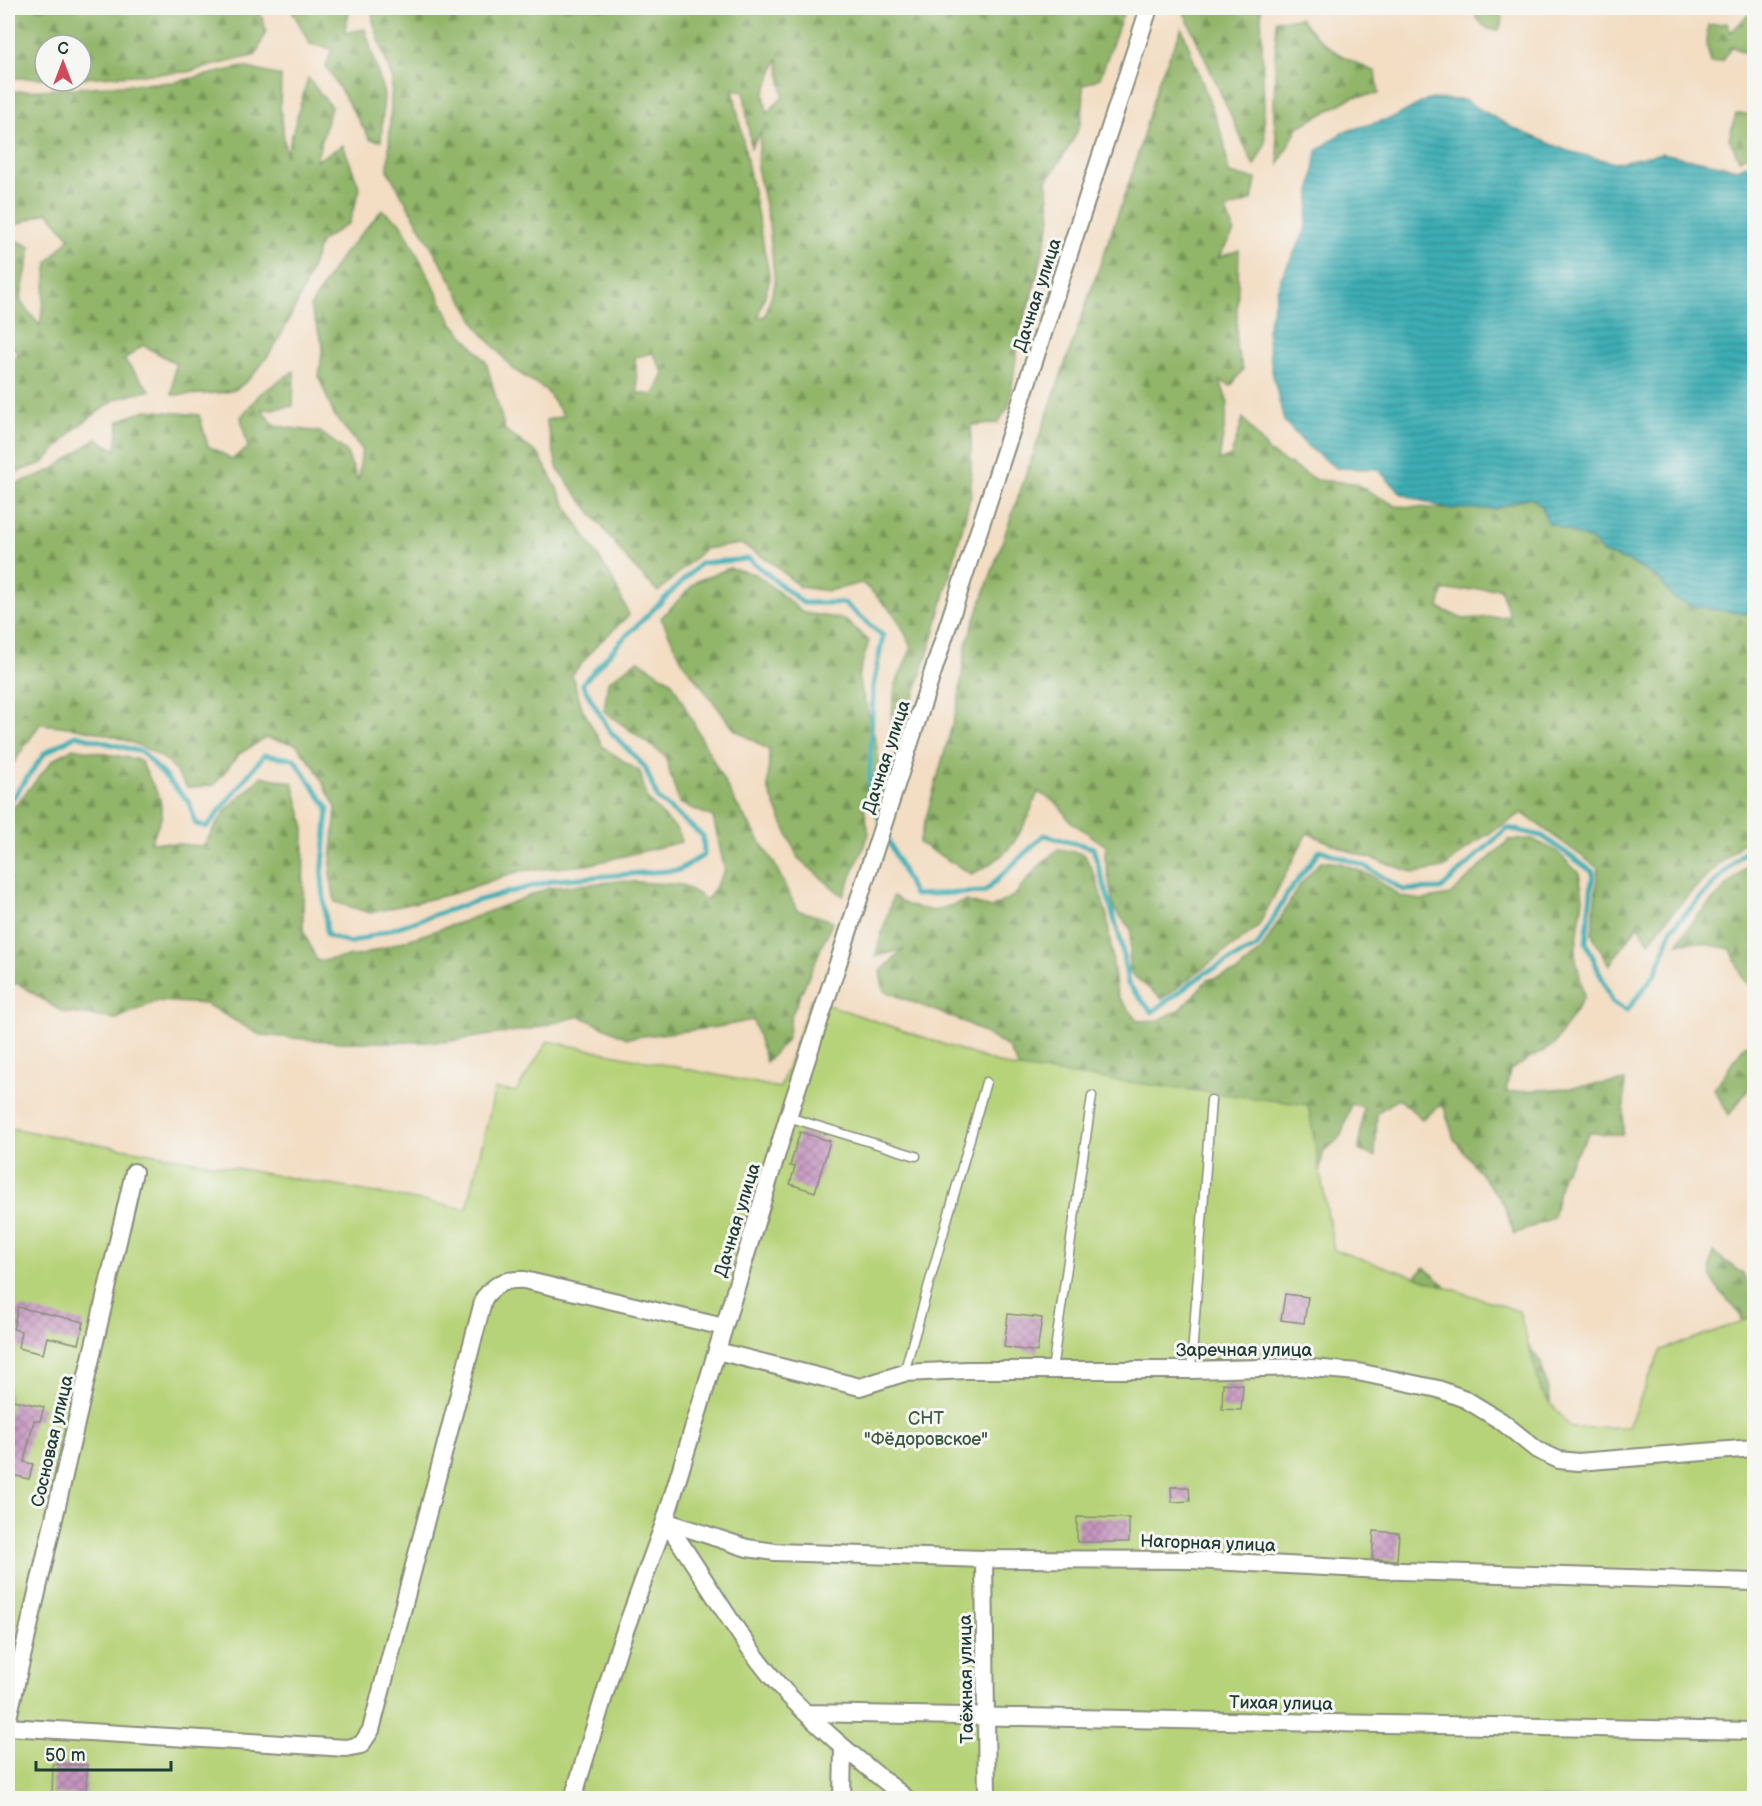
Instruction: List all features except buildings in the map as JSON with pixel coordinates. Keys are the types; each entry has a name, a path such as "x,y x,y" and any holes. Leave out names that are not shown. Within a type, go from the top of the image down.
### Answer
{"street":[{"name":"Дачная улица","path":"573,1798 619,1647 665,1521 789,1117 1149,8"},
{"name":"Сосновая улица","path":"8,1718 134,1172"},
{"path":"8,1727 346,1748 361,1744 372,1730 484,1298 492,1287 506,1279 524,1280 724,1327"},
{"name":"Заречная улица","path":"717,1351 860,1387 904,1373 1300,1367 1358,1372 1409,1382 1465,1399 1501,1421 1538,1450 1559,1460 1578,1462 1755,1448"},
{"path":"665,1521 701,1571 749,1647 776,1682 843,1747 906,1798"},
{"name":"Нагорная улица","path":"665,1521 747,1548 775,1552 984,1559 1192,1560 1401,1571 1755,1582"},
{"name":"Таёжная улица","path":"984,1559 987,1798"},
{"name":"Тихая улица","path":"807,1713 1755,1731"},
{"path":"842,1798 843,1747"}],"lane":[{"path":"904,1373 986,1082"},
{"path":"1052,1370 1092,1096"},
{"path":"1191,1370 1211,1100"},
{"path":"789,1117 916,1156"}],"green space":[{"path":"8,8 259,8 266,31 256,55 187,72 93,77 93,33 33,33 33,78 8,78"},
{"path":"295,8 350,8 344,33 365,29 384,94 381,141 370,139 326,66 332,49 310,44 293,12"},
{"path":"372,8 1125,8 1100,78 1083,85 1082,113 1075,136 1047,180 1051,218 1034,288 1020,331 1009,406 998,423 971,425 971,495 934,634 899,742 890,732 895,686 911,649 898,620 862,583 828,591 800,587 771,562 741,544 704,549 658,592 630,563 558,470 546,420 564,416 546,390 514,370 479,329 388,171 392,79 373,21","holes":["778,58 783,97 767,113 764,94","733,89 744,91 751,148 761,131 757,167 769,224 775,284 765,316 758,317 770,279","653,353 664,374 654,395 638,393 635,357"]},
{"path":"1182,8 1259,8 1261,10 1265,144 1254,166"},
{"path":"1477,8 1496,8 1503,19 1499,30 1488,29 1476,18"},
{"path":"1748,15 1754,34 1746,54 1731,46 1723,61 1711,63 1706,42 1708,25 1727,23 1731,32"},
{"path":"1300,18 1334,51 1376,72 1379,94 1353,97 1298,127 1279,164 1274,116 1276,20"},
{"path":"1182,28 1224,141 1229,174 1256,179 1252,200 1226,210 1234,232 1218,258 1239,250 1236,347 1243,369 1231,386 1220,381 1228,403 1219,461 1231,456 1243,418 1270,453 1316,480 1354,483 1396,506 1495,509 1529,497 1542,506 1547,522 1593,541 1603,553 1630,562 1659,579 1673,598 1692,606 1747,614 1754,620 1754,833 1698,885 1649,942 1638,925 1609,965 1592,934 1598,868 1522,813 1477,841 1444,868 1415,873 1354,853 1307,833 1258,927 1162,999 1129,972 1131,929 1114,909 1105,857 1106,846 1070,821 1057,803 1038,792 1014,842 997,860 971,874 919,843 958,704 966,645 1133,171 1159,79","holes":["1500,588 1510,616 1463,619 1439,608 1443,591"]},
{"path":"243,67 281,76 280,107 286,156 308,78 331,107 316,161 343,145 360,189 349,223 320,242 298,300 276,343 250,378 236,389 215,393 172,395 175,363 143,345 124,360 150,390 116,399 77,427 43,463 8,475 8,358 19,356 8,340 8,237 31,247 20,301 40,326 48,262 70,238 48,212 8,228 8,92 93,93 93,87 175,82"},
{"path":"1736,114 1754,114 1754,152 1739,159 1729,138"},
{"path":"382,210 401,223 452,322 486,362 505,430 539,455 571,514 612,578 629,615 596,646 572,675 582,708 603,747 640,772 647,799 678,831 681,842 587,865 520,871 455,893 370,913 335,902 330,874 336,808 315,768 296,744 265,738 239,754 214,785 188,788 167,762 136,744 88,730 40,724 8,771 8,487 52,470 96,439 116,450 119,421 146,410 199,415 208,446 232,459 248,448 241,417 260,394 294,371 293,406 262,410 275,426 320,432 346,451 358,481 362,449 334,415 319,377 323,345 310,307 340,258"},
{"path":"730,568 756,574 804,613 844,619 869,641 858,677 876,742 881,771 863,801 869,834 843,896 798,858 768,789 769,750 734,729 683,662 661,618 697,581"},
{"path":"638,660 672,682 735,802 774,863 797,910 833,921 791,1016 787,1040 766,1062 753,1020 718,1027 627,1038 580,1016 530,1029 444,1042 339,1042 260,1035 206,1004 157,1001 116,1019 62,1012 19,984 8,983 8,814 53,760 73,748 140,760 160,799 162,816 151,842 203,846 226,810 262,776 293,783 304,824 303,930 317,961 362,955 464,921 549,888 621,881 683,885 707,900 725,871 713,817 679,803 665,756 604,711 608,682"},
{"path":"1532,839 1556,851 1579,873 1583,898 1575,954 1584,997 1554,1045 1510,1070 1506,1092 1625,1081 1623,1135 1589,1133 1562,1175 1553,1218 1514,1234 1504,1204 1454,1139 1443,1104 1422,1119 1398,1098 1377,1113 1375,1157 1359,1150 1363,1107 1351,1104 1341,1136 1323,1153 1318,1181 1024,1077 1008,1047 967,1023 884,991 880,972 904,949 875,957 893,896 909,906 934,911 965,901 991,908 1015,895 1035,870 1058,849 1084,854 1095,876 1107,917 1117,995 1138,1021 1159,1020 1181,1009 1207,980 1237,972 1261,951 1300,885 1321,861 1340,863 1372,876 1401,897 1422,900 1450,895 1509,840"},
{"path":"1754,859 1754,990 1743,979 1731,949 1695,942 1678,943 1694,919"},
{"name":"СНТ \"Фёдоровское\"","path":"811,999 1010,1067 1308,1105 1334,1250 1519,1311 1541,1391 1571,1428 1628,1427 1661,1350 1754,1317 1754,1798 8,1798 8,1128 467,1209 495,1089 516,1092 548,1041 780,1088"},
{"path":"1754,1043 1754,1082 1729,1115 1714,1089 1745,1045"},
{"path":"1713,1252 1743,1274 1751,1289 1754,1289 1754,1361 1749,1336 1741,1317 1712,1280 1710,1272"},
{"path":"1424,1267 1465,1303 1413,1280"},
{"path":"1519,1332 1541,1363 1558,1430 1525,1390"}],"water":[{"path":"1428,99 1464,100 1513,128 1568,151 1615,163 1662,153 1738,169 1754,161 1754,612 1747,614 1692,606 1673,598 1659,579 1630,562 1603,553 1593,541 1547,522 1542,506 1529,497 1495,509 1447,509 1402,494 1377,469 1336,468 1307,446 1284,421 1272,371 1267,330 1280,280 1305,231 1317,151 1343,132 1395,117"}],"waterway":[{"path":"8,804 45,753 76,735 142,752 189,802 196,824 207,827 264,755 294,759 328,808 322,877 327,935 350,943 476,901 555,880 679,870 704,855 703,836 658,799 645,767 610,731 582,684 621,641 701,563 749,559 803,603 844,603 883,636 873,686 869,798 880,821"},
{"path":"885,833 914,895 984,892 1044,835 1093,848 1120,938 1128,984 1152,1012 1205,973 1257,947 1286,896 1320,850 1365,866 1403,890 1441,889 1507,828 1542,836 1593,872 1586,942 1613,1003 1627,1010 1656,973 1672,928 1754,844"}]}
